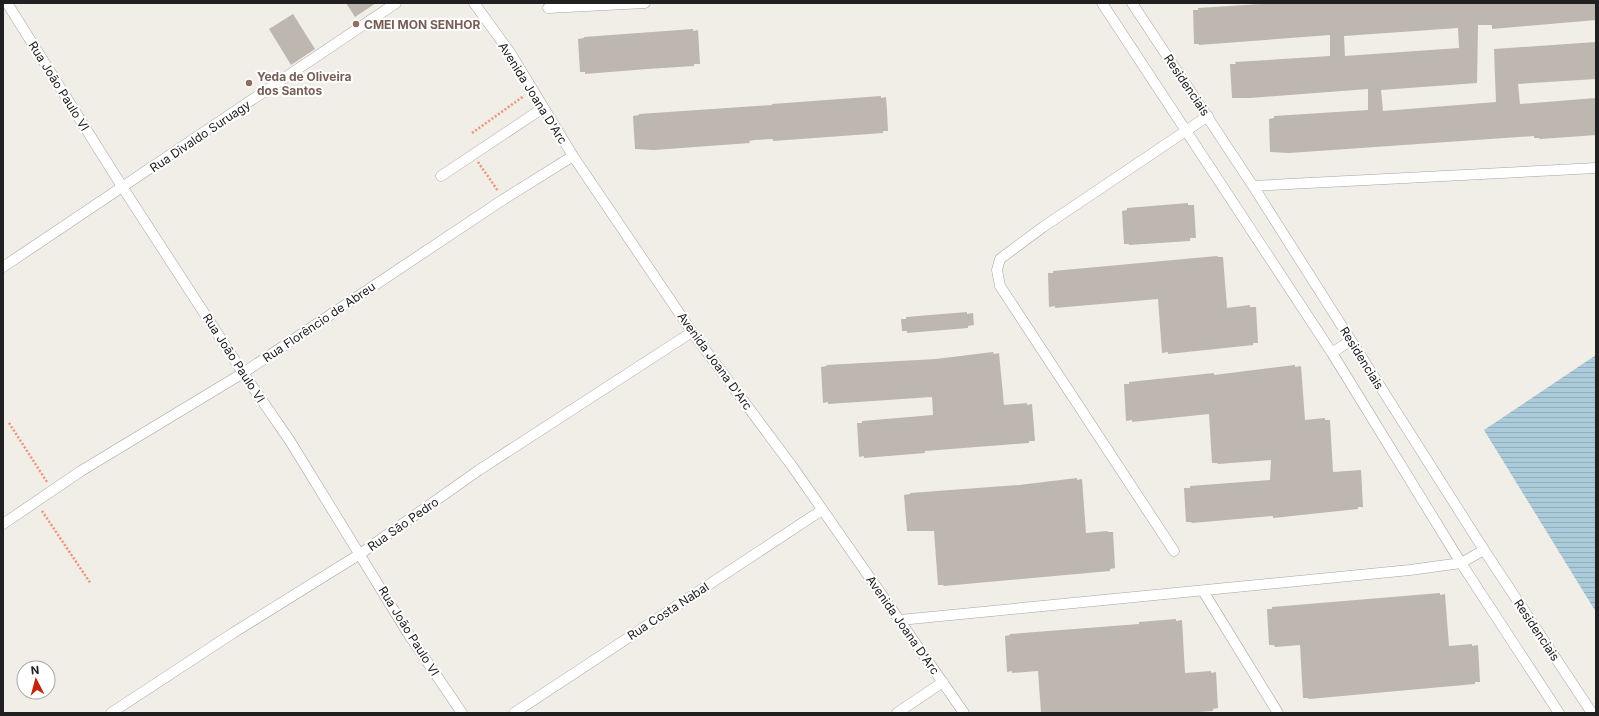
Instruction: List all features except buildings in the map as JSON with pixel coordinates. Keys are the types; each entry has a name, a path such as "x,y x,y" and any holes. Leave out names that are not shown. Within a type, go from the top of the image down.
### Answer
{"street":[{"path":"3,6 7,3"},
{"name":"Rua João Paulo VI","path":"7,3 123,188 242,373 290,441 409,635 462,713"},
{"name":"Rua Divaldo Suruagy","path":"3,267 123,188 396,3"},
{"name":"Avenida Joana D'Arc","path":"474,3 512,54 573,156 692,332 822,510 964,713"},
{"path":"548,8 646,3"},
{"name":"Residenciais","path":"1102,3 1332,353 1461,563 1559,713"},
{"name":"Residenciais","path":"1132,3 1208,116 1484,550 1592,713"},
{"path":"441,176 543,108"},
{"path":"1174,551 1000,286 997,270 1000,259 1043,227 1208,116"},
{"name":"Rua Florêncio de Abreu","path":"3,524 81,471 242,373 504,199 573,156"},
{"path":"1253,186 1596,168"},
{"name":"Rua São Pedro","path":"111,713 233,633 360,554 479,470 692,332"},
{"path":"1332,353 1351,340"},
{"name":"Rua Costa Nabal","path":"514,713 822,510"},
{"path":"900,620 1410,570 1461,563 1484,550"},
{"path":"1203,591 1278,713"},
{"path":"897,713 943,682"}],"path":[{"path":"472,133 533,89"},
{"path":"474,155 504,199"},
{"path":"9,423 53,491"},
{"path":"36,502 91,584"}],"water":[{"path":"1596,355 1596,612 1484,430"}],"place":[{"name":"CMEI MON SENHOR","path":"356,24"},
{"name":"Yeda de Oliveira dos Santos","path":"249,83"}]}
